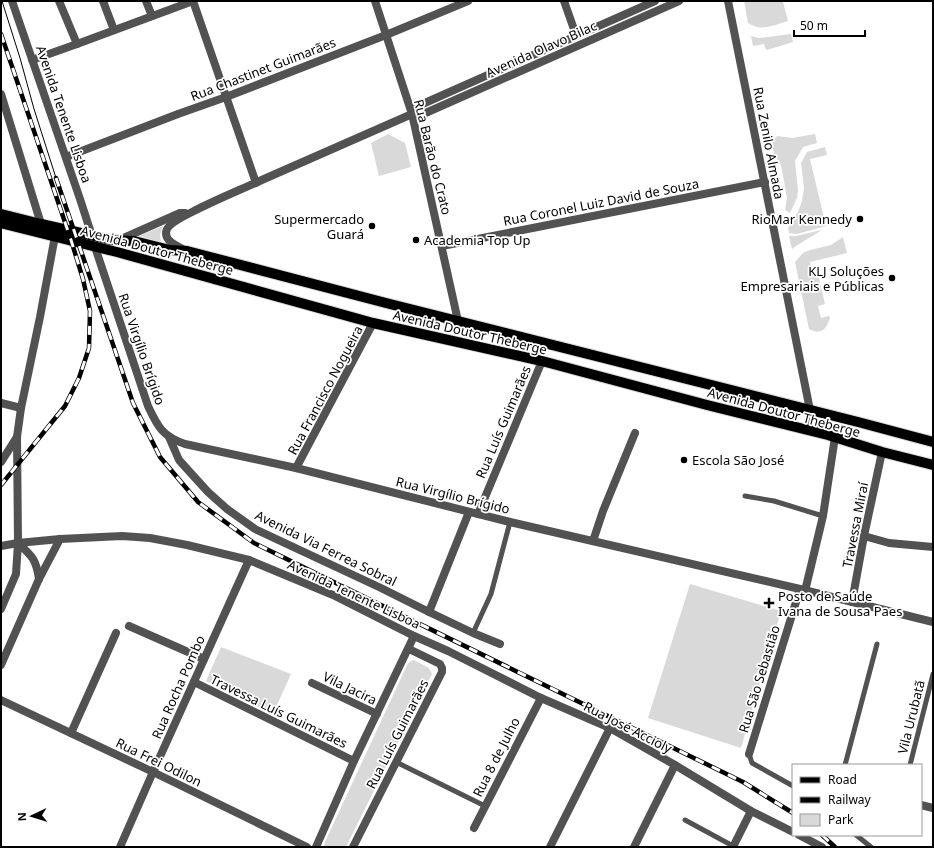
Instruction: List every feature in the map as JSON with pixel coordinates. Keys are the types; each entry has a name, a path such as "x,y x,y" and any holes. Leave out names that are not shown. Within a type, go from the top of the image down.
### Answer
{"main road":[{"name":"Avenida Doutor Theberge","path":"1,214 112,240 134,241 170,250 187,251 933,442"},
{"name":"Avenida Doutor Theberge","path":"1,223 95,246 373,323 538,360 835,437 882,452 933,465"},
{"path":"538,360 540,341"}],"street":[{"name":"Avenida Tenente Lisboa","path":"12,1 92,236"},
{"path":"59,1 77,44"},
{"path":"103,1 114,30"},
{"path":"146,1 152,16"},
{"path":"32,60 193,1 256,183"},
{"name":"Rua Barão do Crato","path":"375,1 412,114 458,321"},
{"name":"Rua Chastinet Guimarães","path":"66,157 195,107 226,97 468,1"},
{"path":"564,1 576,35"},
{"name":"Avenida Olavo Bilac","path":"187,251 167,239 166,234 169,225 193,212 256,183 412,114 418,106 655,1"},
{"name":"Avenida Olavo Bilac","path":"412,114 421,115 679,1"},
{"name":"Rua Zenilo Almada","path":"728,1 810,410 808,430"},
{"path":"1,94 4,116 41,224"},
{"name":"Rua Coronel Luiz David de Souza","path":"442,246 764,182"},
{"name":"Avenida Olavo Bilac","path":"119,240 180,213 193,212"},
{"path":"1,609 16,574 18,543 17,437 21,408 55,236"},
{"name":"Rua Virgílio Brígido","path":"95,246 148,406 161,430 169,437 185,444 296,468 510,522 933,622"},
{"name":"Rua Francisco Nogueira","path":"296,468 373,323"},
{"name":"Rua Luís Guimarães","path":"478,514 538,360"},
{"path":"1,403 21,408"},
{"path":"593,541 603,511 635,432"},
{"path":"1,462 17,437"},
{"name":"Avenida Via Ferrea Sobral","path":"169,437 179,460 208,492 227,509 255,528 473,633 500,644"},
{"name":"Rua São Sebastião","path":"749,754 802,590 823,516 835,437"},
{"name":"Travessa Miraí","path":"852,602 882,452"},
{"path":"429,612 469,512"},
{"name":"Avenida Tenente Lisboa","path":"1,546 60,539 122,536 150,538 187,545 249,560 333,595 414,636 448,651"},
{"path":"864,536 889,543 933,547"},
{"path":"1,665 39,579 60,539"},
{"path":"18,543 31,554 35,562 39,579"},
{"name":"Rua Rocha Pombo","path":"120,847 249,560"},
{"path":"129,626 204,659"},
{"path":"71,734 116,633"},
{"name":"Rua Luís Guimarães","path":"316,847 354,761 414,636"},
{"name":"Rua Luís Guimarães","path":"353,847 442,672 440,664 409,649"},
{"name":"Rua José Accioly","path":"448,651 541,698 610,728 676,765 751,811 792,832"},
{"name":"Travessa Luís Guimarães","path":"194,682 354,761"},
{"name":"Vila Jacira","path":"312,683 377,714"},
{"name":"Rua 8 de Julho","path":"474,828 541,698"},
{"name":"Rua Frei Odilon","path":"1,700 307,847"},
{"path":"550,847 610,728"},
{"path":"634,847 676,765"},
{"path":"922,805 933,808"},
{"path":"733,846 751,811"},
{"path":"800,836 822,847"}],"lane":[{"path":"745,496 774,501 823,516"},
{"path":"473,633 491,594 510,522"},
{"path":"845,764 877,644"},
{"name":"Vila Urubatã","path":"910,764 933,674"},
{"path":"749,754 752,763 792,785"},
{"path":"396,762 485,806"},
{"path":"685,820 733,846"},
{"path":"857,836 871,847"}],"green space":[{"path":"744,1 786,1 783,2 788,21 768,27 753,26 748,23"},
{"path":"791,34 793,42 767,50 764,44 753,46 751,36 759,38"},
{"path":"388,134 405,143 411,167 379,176 371,143"},
{"path":"815,134 817,143 803,147 795,161 798,190 797,198 790,213 785,210 787,198 781,165 774,155 772,143 777,136 792,138"},
{"path":"825,147 827,155 810,159 826,226 797,234 789,233 788,228 798,212 802,201 804,188 801,163 807,152"},
{"path":"163,226 160,235 161,242 139,236"},
{"path":"822,230 792,249 789,236 796,236"},
{"path":"843,237 847,253 810,262 813,275 818,274 825,304 818,306 821,318 829,316 830,318 825,328 817,332 813,331 809,329 795,262 803,253 831,245"},
{"path":"690,584 781,611 741,748 648,718"},
{"path":"221,647 291,674 273,714 206,681"},
{"path":"414,660 429,668 432,674 346,847 324,847 408,663"}],"tram line":[{"path":"2,1 56,178"}],"railway":[{"path":"1,34 71,240 83,279 90,311 89,348 79,378 65,406 1,485"},
{"path":"56,178 133,403 160,457 198,502 254,543 743,782 792,812"},
{"path":"823,836 835,847"}],"place":[{"name":"RioMar Kennedy","path":"860,219"},
{"name":"Supermercado Guará","path":"372,226"},
{"name":"Academia Top Up","path":"416,240"},
{"name":"KLJ Soluções Empresariais e Públicas","path":"892,278"},
{"name":"Escola São José","path":"684,460"},
{"name":"Posto de Saúde Ivana de Sousa Paes","path":"769,603"}]}
